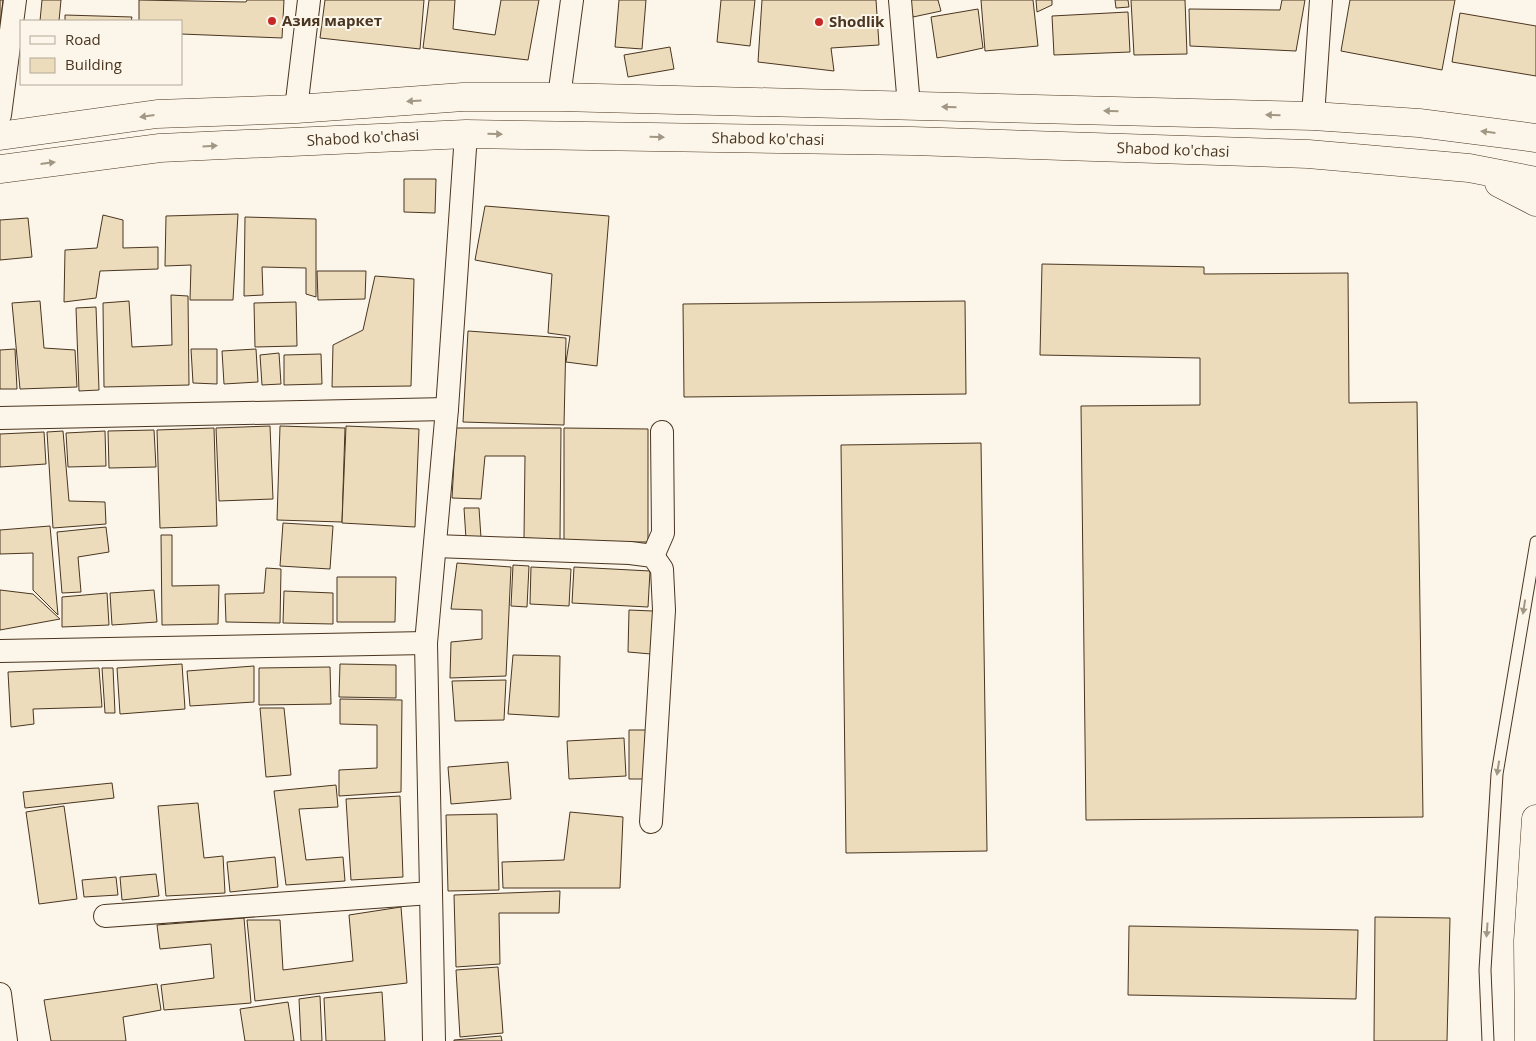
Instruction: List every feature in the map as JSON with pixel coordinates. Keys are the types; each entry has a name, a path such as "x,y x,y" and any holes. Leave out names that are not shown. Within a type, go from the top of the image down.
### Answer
{"main road":[{"path":"0,136 157,114 296,109 463,97 559,97 1313,116 1419,123 1536,138"},
{"name":"Shabod ko'chasi","path":"0,169 160,148 466,134 902,141 1298,154 1468,168 1536,182"},
{"path":"1468,168 1536,202"},
{"path":"1529,1041 1528,941 1536,819"}],"street":[{"path":"0,114 15,0"},
{"path":"296,109 309,0"},
{"path":"559,97 572,0"},
{"path":"900,0 909,106"},
{"path":"1313,116 1321,0"},
{"path":"434,1041 426,643 448,409 466,134"},
{"path":"0,418 448,409"},
{"path":"653,556 663,533 662,432"},
{"path":"435,546 630,553 653,556 662,568 664,610 651,822"},
{"path":"0,651 426,643"},
{"path":"105,916 431,893"},
{"path":"0,994 6,1041"}],"lane":[{"path":"1488,1041 1485,970 1497,774 1536,542"}],"building":[{"path":"0,0 3,0 0,27"},
{"path":"42,0 61,0 59,20 40,20"},
{"path":"139,0 246,2 247,0 284,0 282,38 182,34 182,20 139,20"},
{"path":"325,0 424,0 420,49 320,38"},
{"path":"429,0 455,0 453,29 495,35 501,0 539,0 528,60 423,48"},
{"path":"619,0 646,0 642,49 615,47"},
{"path":"721,0 755,0 750,46 717,42"},
{"name":"Shodlik","path":"762,0 876,0 879,45 831,48 834,71 758,62"},
{"path":"910,0 938,0 941,11 913,17"},
{"path":"981,0 1033,0 1038,46 985,51"},
{"path":"1036,0 1052,0 1052,5 1037,12"},
{"path":"1115,0 1128,0 1129,7 1116,8"},
{"path":"1131,0 1185,0 1187,54 1134,55"},
{"path":"1282,0 1305,0 1296,51 1190,46 1189,9 1280,10"},
{"path":"1350,0 1455,0 1442,70 1341,51"},
{"path":"978,9 983,48 937,58 931,17"},
{"path":"1128,12 1130,52 1054,55 1052,16"},
{"path":"1460,13 1536,26 1536,76 1452,62"},
{"path":"65,15 132,17 131,20 65,20"},
{"path":"670,47 674,69 628,77 624,55"},
{"path":"404,179 436,179 435,213 404,212"},
{"path":"485,206 609,216 597,366 566,362 570,336 548,333 552,274 475,260"},
{"path":"238,214 233,300 190,300 191,265 165,266 166,216"},
{"path":"103,215 123,220 123,248 158,247 158,269 100,271 96,298 64,302 65,250 97,248"},
{"path":"245,217 316,219 316,297 306,294 306,268 262,267 263,295 244,296"},
{"path":"28,218 32,257 0,260 0,220"},
{"path":"1042,264 1204,267 1204,274 1348,273 1349,403 1417,402 1423,817 1086,820 1081,406 1200,405 1200,358 1040,355"},
{"path":"317,271 366,271 365,299 318,300"},
{"path":"375,276 414,279 411,386 332,387 333,345 363,330"},
{"path":"171,295 188,296 189,385 104,387 103,303 129,301 132,347 172,345"},
{"path":"40,301 44,348 75,350 77,387 20,389 12,303"},
{"path":"965,301 966,394 684,397 683,304"},
{"path":"296,302 297,346 255,347 254,303"},
{"path":"96,307 99,390 79,391 76,308"},
{"path":"468,331 566,338 564,425 463,422"},
{"path":"15,349 17,389 0,389 0,350"},
{"path":"191,349 217,349 217,384 193,383"},
{"path":"256,349 258,382 224,384 222,351"},
{"path":"279,353 281,384 262,385 260,355"},
{"path":"321,354 322,384 284,385 284,355"},
{"path":"270,426 273,499 219,501 216,428"},
{"path":"280,426 345,428 342,522 277,520"},
{"path":"346,426 419,429 415,527 342,523"},
{"path":"214,428 217,526 160,528 157,430"},
{"path":"456,428 561,428 560,540 524,538 525,456 485,456 481,499 452,498"},
{"path":"564,428 648,429 648,542 564,542"},
{"path":"154,430 156,467 109,468 108,431"},
{"path":"63,431 69,501 105,502 106,524 53,528 47,432"},
{"path":"105,431 106,466 68,467 66,433"},
{"path":"44,432 46,464 0,467 0,434"},
{"path":"981,443 987,851 846,853 841,445"},
{"path":"464,508 479,508 481,538 466,539"},
{"path":"283,523 333,526 330,569 280,566"},
{"path":"50,526 58,615 33,590 33,553 0,554 0,530"},
{"path":"106,527 109,552 78,557 81,592 62,593 57,532"},
{"path":"161,535 172,535 172,586 219,585 218,624 162,625"},
{"path":"457,563 511,567 506,676 450,678 451,642 482,639 482,610 451,609"},
{"path":"513,565 529,566 527,607 511,606"},
{"path":"531,567 571,569 569,606 530,604"},
{"path":"574,567 650,571 648,607 572,603"},
{"path":"266,568 281,569 280,623 226,622 225,594 264,593"},
{"path":"337,577 396,577 395,622 337,622"},
{"path":"0,590 33,594 60,619 0,630"},
{"path":"154,590 157,622 112,625 110,593"},
{"path":"284,591 333,593 333,624 283,623"},
{"path":"107,593 109,625 62,627 62,597"},
{"path":"629,610 653,611 651,654 628,652"},
{"path":"513,655 560,656 559,717 508,714"},
{"path":"182,664 185,709 120,714 117,668"},
{"path":"340,664 396,665 396,698 339,697"},
{"path":"254,666 254,702 190,706 187,671"},
{"path":"330,667 331,704 259,705 259,668"},
{"path":"99,668 102,707 33,709 34,724 11,727 8,672"},
{"path":"102,668 113,668 115,713 105,713"},
{"path":"506,680 504,720 455,721 452,681"},
{"path":"340,699 402,700 401,792 339,796 339,770 377,768 377,725 340,724"},
{"path":"260,708 284,708 291,775 266,777"},
{"path":"629,730 650,730 651,779 629,779"},
{"path":"624,738 626,776 569,779 567,741"},
{"path":"508,762 511,799 451,804 448,767"},
{"path":"112,783 114,798 25,808 23,792"},
{"path":"336,785 338,807 299,809 306,860 343,857 345,881 286,885 274,791"},
{"path":"400,796 403,877 351,880 346,799"},
{"path":"198,803 204,858 223,856 225,893 166,896 158,806"},
{"path":"64,806 77,899 39,904 26,812"},
{"path":"570,812 623,817 620,888 503,888 502,862 564,860"},
{"path":"497,814 499,890 448,891 446,815"},
{"path":"275,857 278,887 230,892 227,862"},
{"path":"156,874 159,896 122,900 120,877"},
{"path":"116,877 118,895 84,897 82,880"},
{"path":"560,891 559,913 499,913 500,964 456,967 454,895"},
{"path":"401,907 407,983 255,1001 247,920 280,920 283,970 353,961 349,915"},
{"path":"1375,917 1450,918 1447,1041 1374,1041"},
{"path":"244,918 251,1003 164,1010 161,985 214,978 211,944 160,949 157,925"},
{"path":"1129,926 1358,930 1356,999 1128,995"},
{"path":"498,967 503,1033 460,1037 456,970"},
{"path":"157,984 161,1010 123,1017 126,1041 51,1041 44,1000"},
{"path":"382,992 385,1041 326,1041 324,998"},
{"path":"320,996 322,1041 301,1041 299,999"},
{"path":"288,1002 294,1041 245,1041 240,1009"},
{"path":"501,1036 502,1041 454,1041 454,1040"}],"place":[{"name":"Азия маркет","path":"272,21"},
{"name":"Shodlik","path":"819,22"}]}
